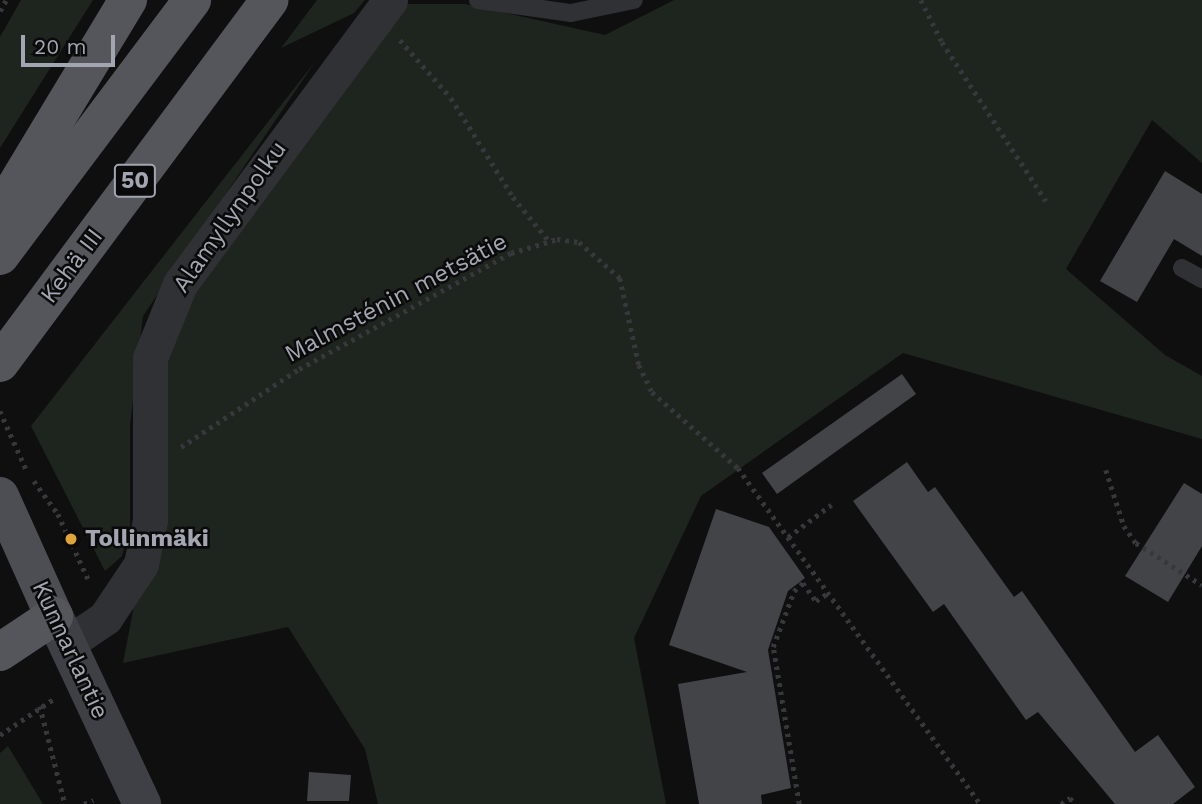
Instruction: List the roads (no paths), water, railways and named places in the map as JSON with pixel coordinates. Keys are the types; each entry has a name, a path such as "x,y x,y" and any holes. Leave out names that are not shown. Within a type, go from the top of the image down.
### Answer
{"highway":[{"path":"0,212 128,0"},
{"name":"50","path":"0,256 191,0"},
{"name":"Kehä III","path":"0,363 270,0"},
{"path":"0,652 61,630"}],"main road":[{"name":"Kunnarlantie","path":"0,496 142,804"}],"street":[{"name":"Alamyllynpolku","path":"61,630 105,618 141,564 151,467 150,358 180,284 384,8"}],"lane":[{"path":"478,0 571,13 634,0"},
{"path":"1182,268 1202,279"}],"place":[{"name":"Tollinmäki","path":"71,539"}]}
